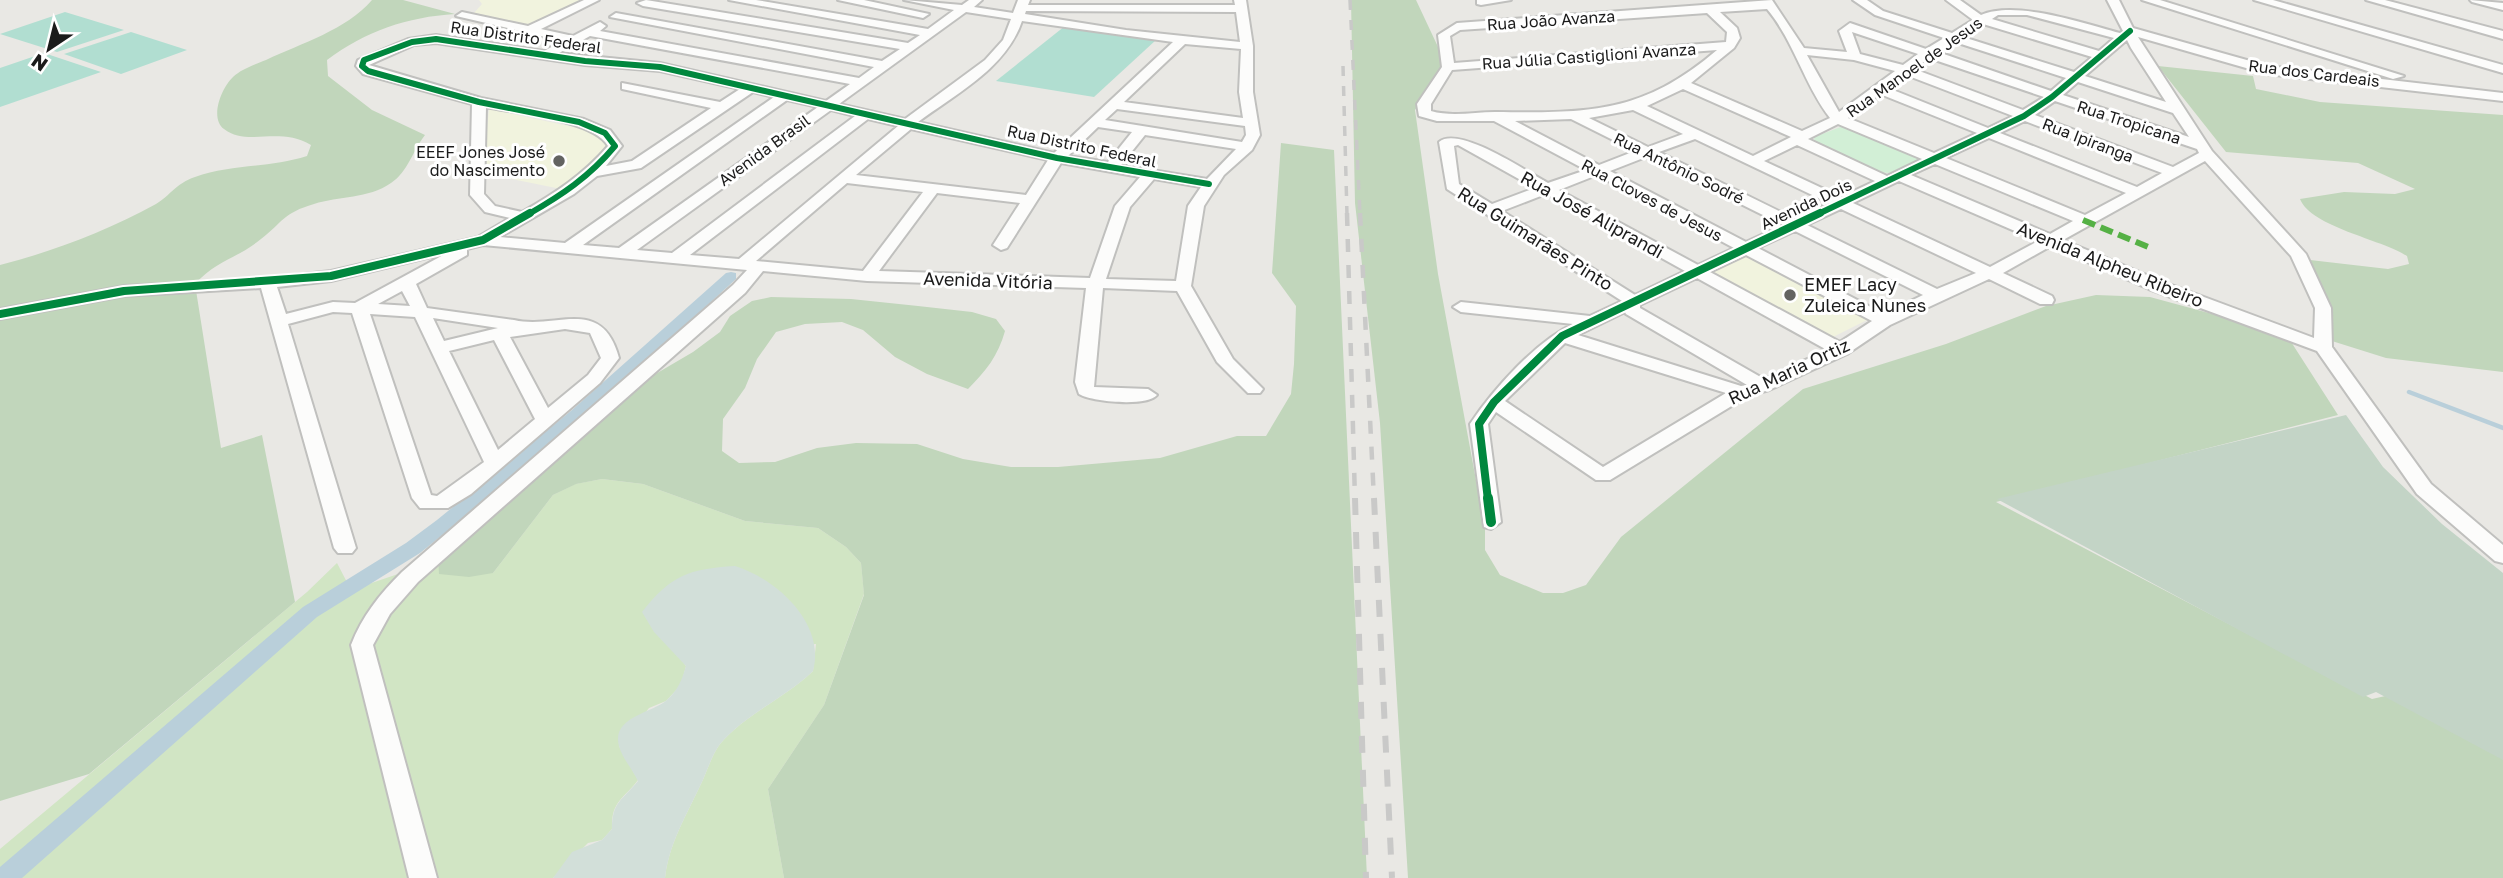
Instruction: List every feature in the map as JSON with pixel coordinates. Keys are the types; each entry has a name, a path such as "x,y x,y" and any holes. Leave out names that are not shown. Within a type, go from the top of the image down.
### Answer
{"street":[{"path":"530,30 593,0"},
{"path":"734,0 932,33"},
{"path":"844,0 952,18"},
{"path":"910,0 972,5 1241,4 1247,46 1246,92 1253,135 1247,147 1209,184 1196,206 1183,286 1226,362 1254,389"},
{"path":"1481,2 1505,0"},
{"path":"1858,0 1879,13 2180,111"},
{"path":"1952,0 1979,19 2099,55"},
{"path":"2113,0 2126,34 2205,150 2298,254 2323,308 2323,346 2424,489 2503,556"},
{"path":"2148,0 2190,5 2320,51 2440,88"},
{"path":"2260,0 2503,69"},
{"path":"2372,0 2503,35"},
{"path":"2476,0 2503,7"},
{"path":"545,55 646,1 910,47"},
{"path":"1768,2 1789,27 1815,86 1838,119 2083,220"},
{"name":"Rua João Avanza","path":"1448,67 1444,35 1457,27 1710,9 1768,2"},
{"name":"Avenida Brasil","path":"621,254 828,104 972,5"},
{"path":"1025,5 1181,41 1247,46"},
{"path":"423,878 362,645 368,626 380,608 410,577 739,289 751,265 844,178 909,122 989,63 1009,41 1025,5"},
{"path":"1710,9 1733,31 1730,45"},
{"name":"Rua Manoel de Jesus","path":"1753,160 1838,119 1928,53 1979,19 1995,12 2017,9 2126,34"},
{"path":"462,16 574,40"},
{"path":"616,17 883,65"},
{"name":"Rua Tropicana","path":"1855,56 1845,31 1850,27 2205,150"},
{"path":"588,32 860,82"},
{"name":"Avenida Dois","path":"1494,402 1562,336 1632,300 1895,179 2024,116 2052,97 2126,34"},
{"name":"Rua dos Cardeais","path":"2126,34 2247,66 2503,97"},
{"name":"Rua Distrito Federal","path":"0,314 124,290 268,283 345,273 483,240 569,191 593,172 615,146 613,139 602,131 579,122 479,102 368,71 362,66 364,60 412,42 436,38 545,55 660,67 1057,158 1209,184"},
{"path":"1001,245 1057,158 1181,41"},
{"name":"Rua Júlia Castiglioni Avanza","path":"1730,45 1682,84 1634,106 1573,115 1437,117 1428,116 1423,109 1448,67 1730,45"},
{"name":"Rua Ipiranga","path":"1801,51 1855,56 1905,70 2173,173"},
{"path":"2287,72 2320,51"},
{"name":"Avenida Alpheu Ribeiro","path":"1682,84 1895,179 2047,241 2323,346"},
{"path":"627,86 723,107"},
{"path":"593,172 636,165 751,88"},
{"path":"1878,89 2137,192"},
{"path":"568,248 786,95"},
{"path":"479,102 478,195 490,209 525,217"},
{"path":"1112,104 1253,123"},
{"path":"1634,106 1843,202 2046,300"},
{"path":"674,259 867,113"},
{"name":"Rua Antônio Sodré","path":"1573,115 1936,295"},
{"name":"Rua Cloves de Jesus","path":"1494,116 1884,321"},
{"path":"1093,122 1247,147"},
{"path":"1111,168 1142,129"},
{"path":"1488,211 1695,134"},
{"name":"Rua José Aliprandi","path":"1453,140 1460,141 1694,272 1841,350"},
{"name":"Rua Guimarães Pinto","path":"1453,140 1446,142 1452,186 1632,300 1632,310 1763,386"},
{"name":"Rua Maria Ortiz","path":"1494,402 1603,476 1741,392 1763,386 1841,350 1884,321 1936,295 1991,273 2083,220 2173,173 2205,150"},
{"path":"1148,395 1094,395 1085,390 1089,308 1123,206 1149,175"},
{"path":"844,178 1030,200"},
{"path":"867,276 932,190"},
{"path":"359,308 483,240"},
{"name":"Avenida Vitória","path":"483,240 867,276 1183,286"},
{"path":"407,282 494,463"},
{"path":"268,283 345,548"},
{"path":"1461,307 1590,321"},
{"path":"359,308 422,498 432,504 451,498 494,463 594,379 610,358 601,334 587,326 576,325 499,333 439,348"},
{"path":"278,321 315,310 359,308 423,312 529,328"},
{"path":"499,333 545,420"},
{"path":"1562,336 1741,392"},
{"path":"1491,522 1479,424 1494,402"}],"shaded area":[{"path":"372,0 403,0 455,14 420,18 388,27 357,41 327,60 328,76 372,110 425,135 406,167 391,183 373,192 324,201 296,211 195,284 221,448 262,435 295,602 89,774 0,801 0,265 60,247 118,223 156,204 195,177 307,156 311,145 299,140 275,136 243,136 224,129 217,110 221,95 233,77 240,72 337,28"},
{"path":"479,0 583,0 530,26 473,14 482,4"},
{"path":"1351,0 1416,0 1439,49 1441,70 1415,110 1438,274 1485,529 1485,550 1500,575 1543,593 1563,593 1586,585 1621,537 1803,389 1946,344 2046,306 2096,295 2150,297 2286,334 2338,415 1996,502 2372,699 2488,673 2503,683 2503,878 1408,878 1380,423 1355,203"},
{"path":"65,12 124,30 57,52 0,34"},
{"path":"1065,26 1156,40 1094,97 996,81"},
{"path":"131,32 187,50 121,74 64,54"},
{"path":"44,53 101,72 0,107 0,68"},
{"path":"2158,66 2253,76 2256,89 2320,102 2503,115 2503,372 2386,358 2316,336 2320,314 2309,297 2310,260 2388,269 2409,264 2407,256 2318,217 2307,209 2300,199 2344,192 2395,194 2415,189 2358,163 2226,152"},
{"path":"489,109 592,131 611,146 581,176 561,189 482,173"},
{"path":"1846,125 1925,157 1889,173 1877,172 1815,144 1814,137"},
{"path":"1281,143 1334,150 1367,878 784,878 768,789 824,705 864,595 861,563 846,547 818,528 745,521 643,484 602,479 576,484 553,495 493,573 469,577 439,574 438,553 450,531 446,533 647,379 693,352 720,332 730,316 752,301 771,297 851,299 972,312 996,319 1005,331 991,363 968,389 927,374 895,357 863,330 842,322 805,324 776,332 757,359 745,388 723,419 722,451 739,463 775,462 817,448 856,443 917,444 963,459 1011,467 1058,467 1160,458 1237,436 1266,436 1291,394 1294,364 1296,306 1272,273"},
{"name":"EMEF Lacy Zuleica Nunes","path":"1751,255 1871,318 1831,338 1711,273"},
{"path":"2346,415 2383,467 2442,524 2503,573 2503,760 2376,692 2363,697 1997,499"},
{"path":"735,566 767,581 795,606 812,637 815,654 813,671 741,724 720,744 678,832 665,878 553,878 572,852 602,840 612,829 616,807 638,781 619,746 621,728 634,717 667,700 677,689 686,666 654,632 642,612 662,590 682,576 705,569"}],"green space":[{"path":"602,479 643,484 745,521 818,528 846,547 861,563 864,594 824,705 768,789 784,878 665,878 674,842 720,744 741,724 813,671 816,644 679,657 686,666 681,685 666,701 649,708 619,746 638,780 616,806 612,829 602,840 588,843 553,878 0,878 0,849 307,592 337,563 351,590 401,573 452,530 493,573 553,495 575,484"}],"waterway":[{"path":"5,878 310,612 413,548 444,524 578,414 731,276"},
{"path":"2409,392 2503,428"}],"railway":[{"path":"1350,0 1360,215"},
{"path":"1343,66 1347,215"},
{"path":"1347,213 1355,500"},
{"path":"1360,213 1374,500"},
{"path":"1355,498 1366,878"},
{"path":"1374,498 1392,878"}],"marked path":[{"path":"2083,220 2151,248"}],"cycle path":[{"path":"1491,522 1479,424 1494,402 1562,336 2024,116 2052,97 2130,31"},
{"path":"0,314 124,291 268,283 331,276 483,240 569,191 593,172 615,146 605,133 579,122 479,102 368,71 362,66 364,60 412,42 436,39 585,61 660,67 1057,158 1209,184"}],"place":[{"name":"EEEF Jones José do Nascimento","path":"559,161"},
{"name":"EMEF Lacy Zuleica Nunes","path":"1790,295"}]}
